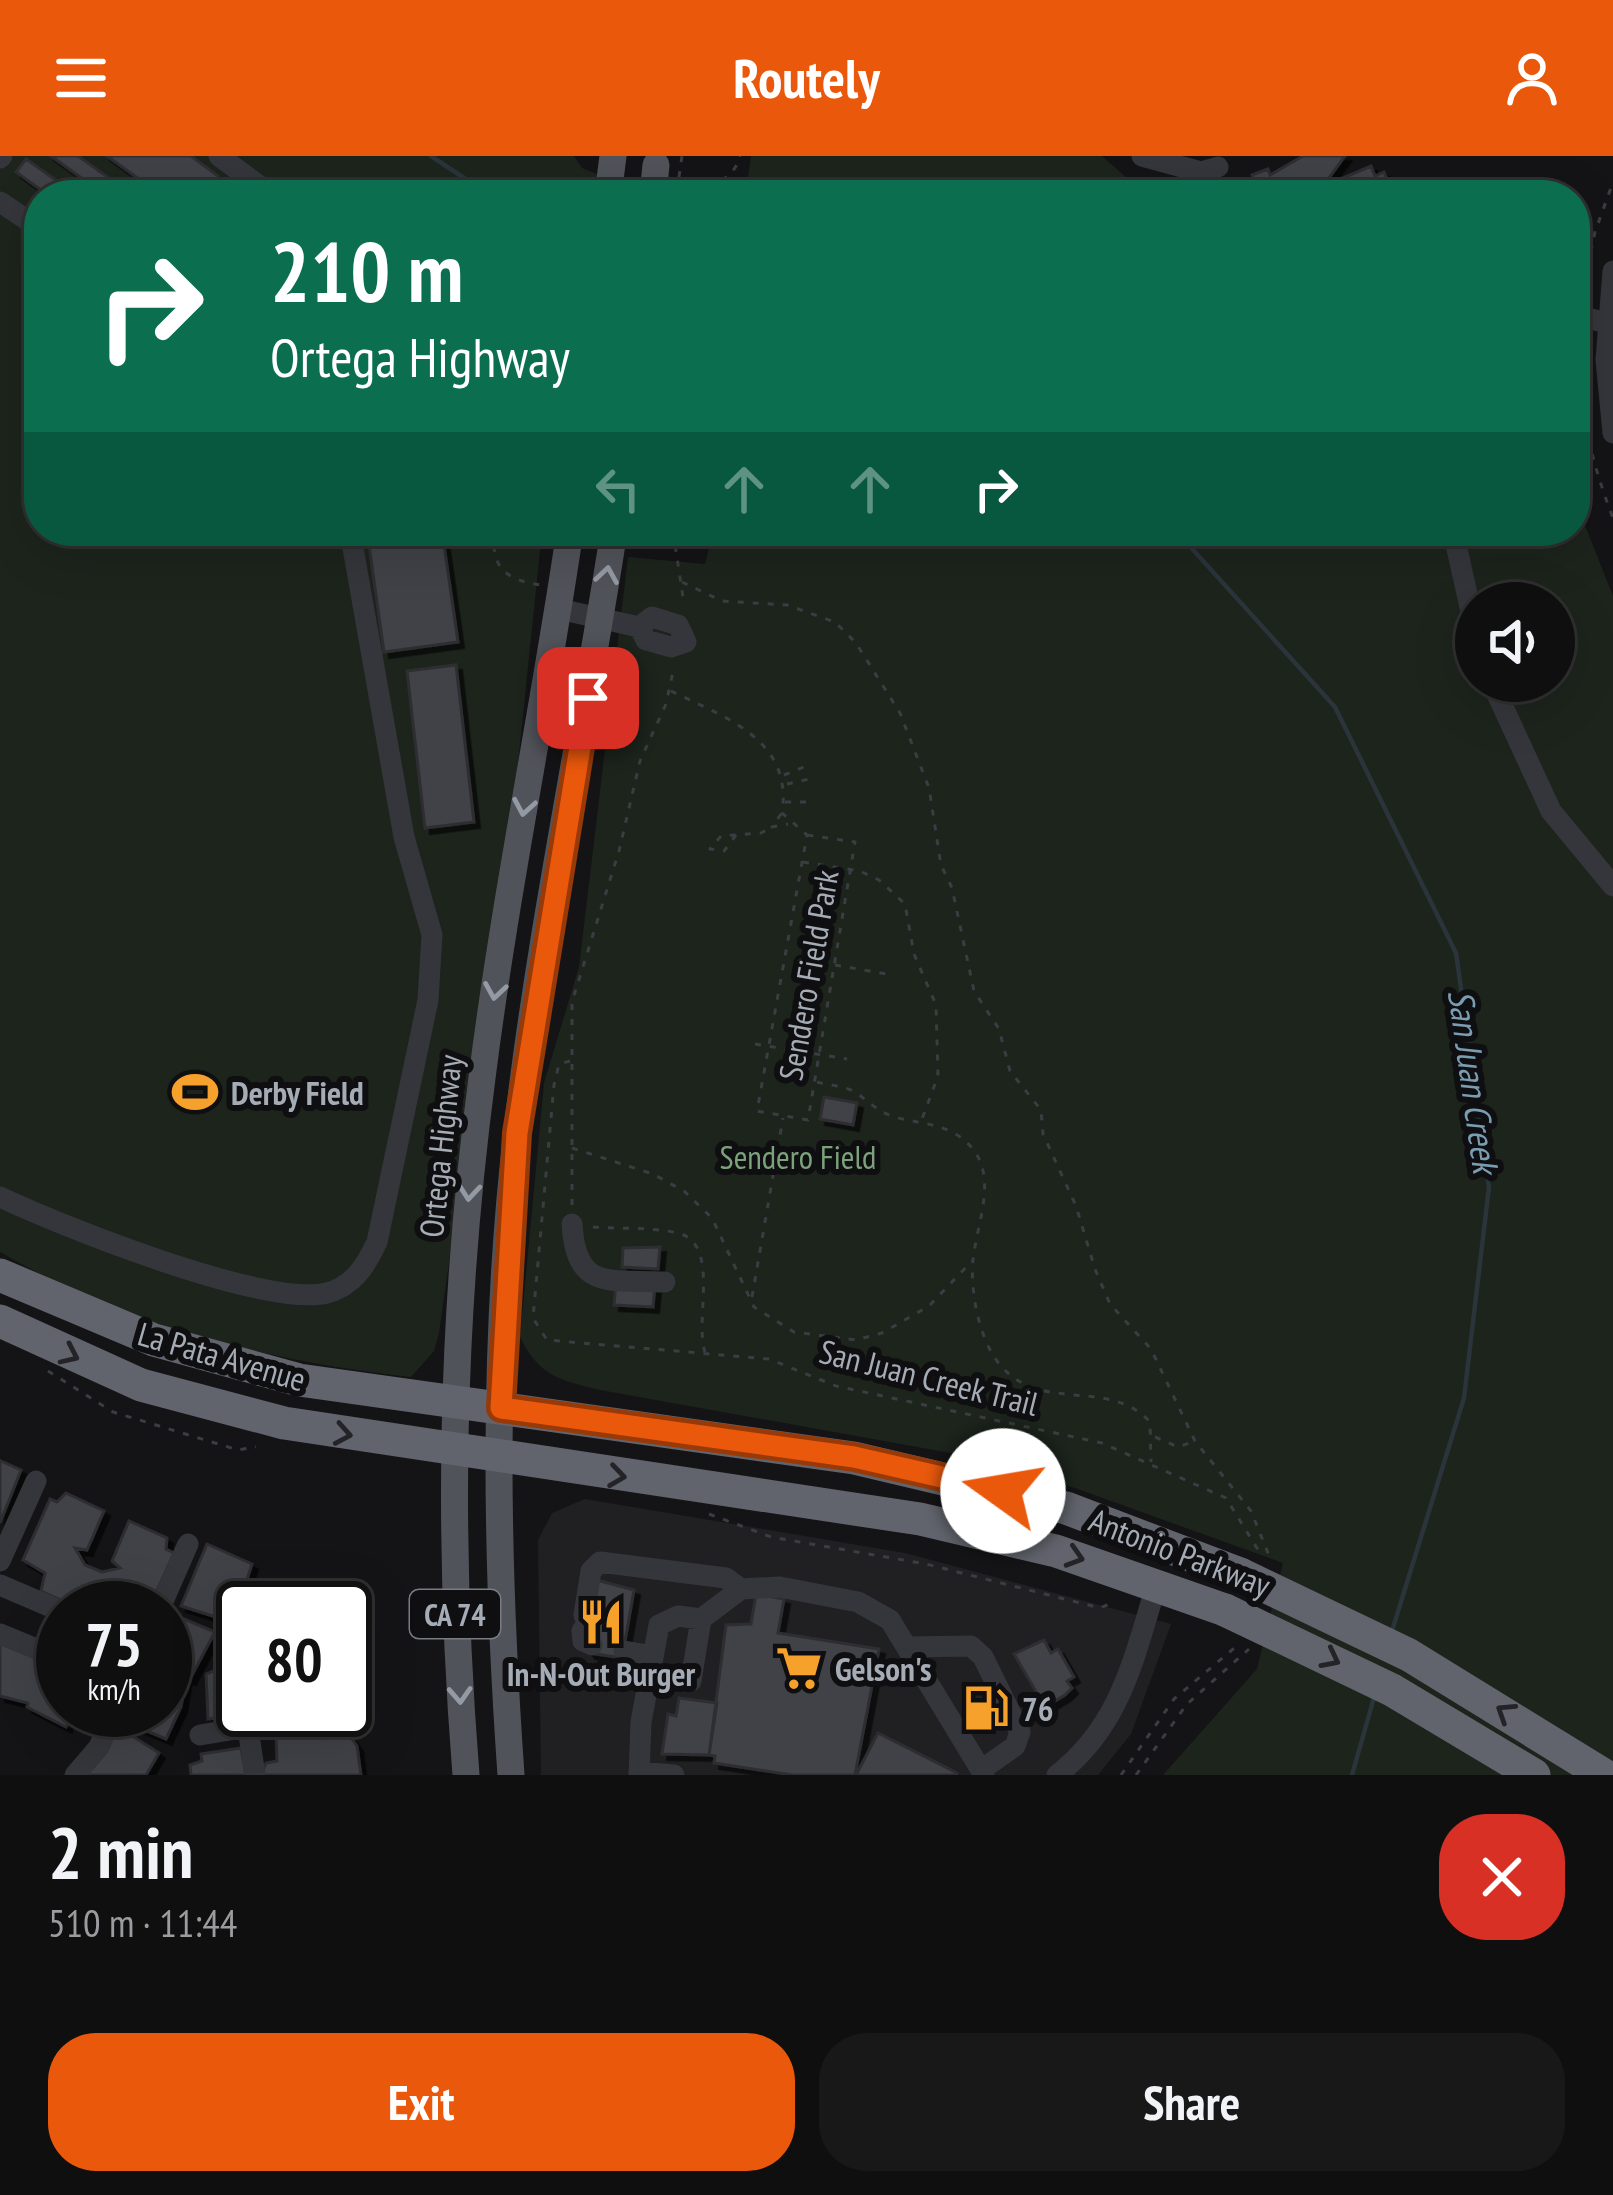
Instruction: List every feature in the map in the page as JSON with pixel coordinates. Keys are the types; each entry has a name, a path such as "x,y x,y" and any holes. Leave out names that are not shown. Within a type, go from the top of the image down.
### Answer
{"highway":[{"name":"La Pata Avenue","path":"0,1275 154,1340 234,1364 299,1380 501,1408"},
{"path":"0,1295 20,1303 46,1298"},
{"name":"La Pata Avenue","path":"0,1321 141,1384 284,1424 452,1452"},
{"name":"Antonio Parkway","path":"501,1408 854,1457 1066,1508 1249,1569 1408,1655 1604,1775"},
{"name":"Antonio Parkway","path":"452,1452 920,1520 1056,1551 1157,1582 1392,1690 1534,1775"},
{"path":"1157,1582 1179,1574 1249,1569"}],"main road":[{"name":"Ortega Highway","path":"466,1775 453,1585 454,1403 482,1076 568,546"},
{"name":"CA 74","path":"511,1775 501,1408 517,1133 612,546"}],"street":[{"path":"219,156 244,180"},
{"path":"1142,156 1201,172 1217,167"},
{"path":"1613,271 1607,323 1613,433"},
{"path":"1590,319 1607,323"},
{"path":"0,1197 94,1236 296,1297 332,1292 363,1272 377,1242 428,1000 432,935 404,837 353,546"},
{"path":"1456,546 1464,582"},
{"path":"560,598 600,619 639,627 652,617 679,638"},
{"path":"1501,702 1551,811 1613,886"},
{"path":"572,1224 577,1260 585,1273 598,1279 665,1282"},
{"path":"0,1561 36,1481"},
{"path":"172,1581 188,1544"},
{"path":"586,1630 591,1571 600,1562 687,1571 726,1579 741,1589"},
{"path":"1057,1775 1086,1753 1120,1701 1157,1582"},
{"path":"0,1585 36,1600"},
{"path":"674,1775 639,1774 659,1625 678,1616 701,1618 741,1589 780,1587 858,1602 890,1620 983,1773 1015,1746 1020,1732 983,1657 958,1643 907,1647"},
{"path":"624,1651 691,1682 701,1618"},
{"path":"0,1634 36,1649"},
{"path":"200,1735 216,1733"},
{"path":"75,1775 104,1737"},
{"path":"249,1737 255,1775"}],"path":[{"path":"495,546 496,565 507,577 560,598"},
{"name":"San Juan Creek Trail","path":"572,1224 572,1002 619,851 640,761 669,690 679,638 682,582 676,546"},
{"path":"682,582 722,601 787,605 835,622 856,643 900,713 929,788 941,865 952,888 974,992 999,1029 1010,1071 1036,1097 1043,1134 1110,1304 1151,1349 1195,1441 1240,1493 1249,1569"},
{"path":"669,690 757,735 783,776 782,813 772,827"},
{"path":"783,776 804,767"},
{"path":"784,784 809,779"},
{"path":"784,802 813,802"},
{"name":"Sendero Field Park","path":"782,813 789,824 807,835 855,842 808,1120 758,1111 807,835"},
{"path":"736,835 789,824"},
{"path":"802,862 850,869 879,880 905,904 914,955 936,1005 938,1076 921,1121"},
{"path":"834,964 892,975"},
{"path":"754,1044 848,1059"},
{"name":"San Juan Creek Trail","path":"570,1061 559,1064 549,1122 534,1296 537,1332 562,1342 769,1360 836,1386 1102,1443 1226,1498 1260,1551 1249,1569"},
{"path":"814,1082 852,1090 895,1118 921,1121 954,1134 980,1161 986,1210 973,1260 979,1313 999,1364 1038,1392 1126,1401 1150,1421 1154,1436 1150,1464"},
{"path":"752,1302 784,1116"},
{"path":"571,1148 653,1174 684,1192 712,1218 752,1302 794,1332 856,1340 907,1321 973,1260"},
{"path":"572,1224 674,1232 694,1241 701,1251 698,1312 705,1354"},
{"path":"40,1361 53,1378 113,1412 238,1450 256,1447"},
{"path":"1154,1436 1178,1447 1195,1441"},
{"path":"697,1508 771,1537 926,1564 1100,1608 1114,1602"},
{"path":"1121,1775 1174,1699 1238,1648 1234,1619"},
{"path":"1136,1775 1187,1704 1248,1654 1253,1631"}],"shaded area":[{"path":"585,1499 905,1553 1171,1624 1131,1734 1098,1775 541,1775 538,1540 552,1513"}],"green space":[{"path":"0,156 574,156 582,168 612,180 24,180 24,546 540,546 514,803 434,1351 411,1377 250,1350 147,1320 0,1252"},
{"path":"751,156 1102,156 1129,180 743,180 748,177"},
{"name":"Sendero Field","path":"1590,538 1613,596 1613,1775 1163,1775 1257,1669 1283,1563 1075,1488 956,1454 600,1390 562,1379 535,1360 520,1337 544,1083 579,967 628,557 705,564 709,546 1590,546"}],"building":[{"path":"51,156 78,156 112,180 84,180"},
{"path":"107,156 191,156 218,176 215,180 140,180"},
{"path":"1303,156 1345,156 1327,180 1254,180 1252,175 1268,169 1270,175"},
{"path":"26,159 56,180 27,180 16,172"},
{"path":"1371,166 1375,176 1384,172 1387,180 1338,180"},
{"path":"369,546 444,546 458,642 384,652"},
{"path":"456,665 474,822 425,828 407,671"},
{"path":"824,1097 857,1103 853,1125 820,1119"},
{"path":"660,1247 658,1269 622,1267 623,1248"},
{"path":"616,1283 655,1286 653,1307 614,1305"},
{"path":"0,1463 21,1470 0,1523"},
{"path":"66,1493 104,1511 87,1550 75,1548 85,1565 102,1572 120,1568 112,1561 129,1521 167,1538 166,1549 174,1553 161,1581 43,1581 45,1573 23,1560 50,1499 57,1502"},
{"path":"207,1544 252,1564 246,1581 216,1581 216,1617 192,1610 191,1581"},
{"name":"In-N-Out Burger","path":"593,1579 634,1590 622,1658 590,1653 573,1630"},
{"name":"Gelson's","path":"756,1594 784,1599 778,1633 879,1649 855,1775 792,1775 714,1763 715,1756 709,1755 726,1625 751,1624"},
{"path":"192,1622 215,1632 192,1675"},
{"path":"0,1639 36,1654 36,1712 28,1703 0,1696"},
{"path":"1044,1640 1051,1653 1058,1649 1074,1677 1067,1681 1072,1688 1045,1707 1014,1654"},
{"path":"216,1670 216,1718 208,1719 206,1674"},
{"path":"679,1698 717,1703 709,1755 662,1754 668,1714 676,1716"},
{"path":"878,1733 957,1773 957,1775 856,1775"},
{"path":"112,1737 134,1737 159,1753 146,1775 87,1775"},
{"path":"276,1737 351,1737 357,1746 361,1775 261,1775 266,1763 277,1761"},
{"path":"241,1748 246,1775 191,1775 190,1765 202,1761 201,1754"}],"waterway":[{"name":"San Juan Creek","path":"431,156 467,180"},
{"name":"San Juan Creek","path":"1190,546 1335,707 1456,953 1489,1187 1464,1398 1392,1631"},
{"name":"San Juan Creek","path":"1352,1775 1375,1694"}],"place":[{"name":"Derby Field","path":"195,1092"},
{"name":"In-N-Out Burger","path":"601,1622"},
{"name":"Gelson's","path":"799,1668"},
{"name":"76","path":"986,1708"}],"route":[{"path":"588,698 543,950 517,1133 504,1287 501,1408 854,1457 1003,1491"}]}
